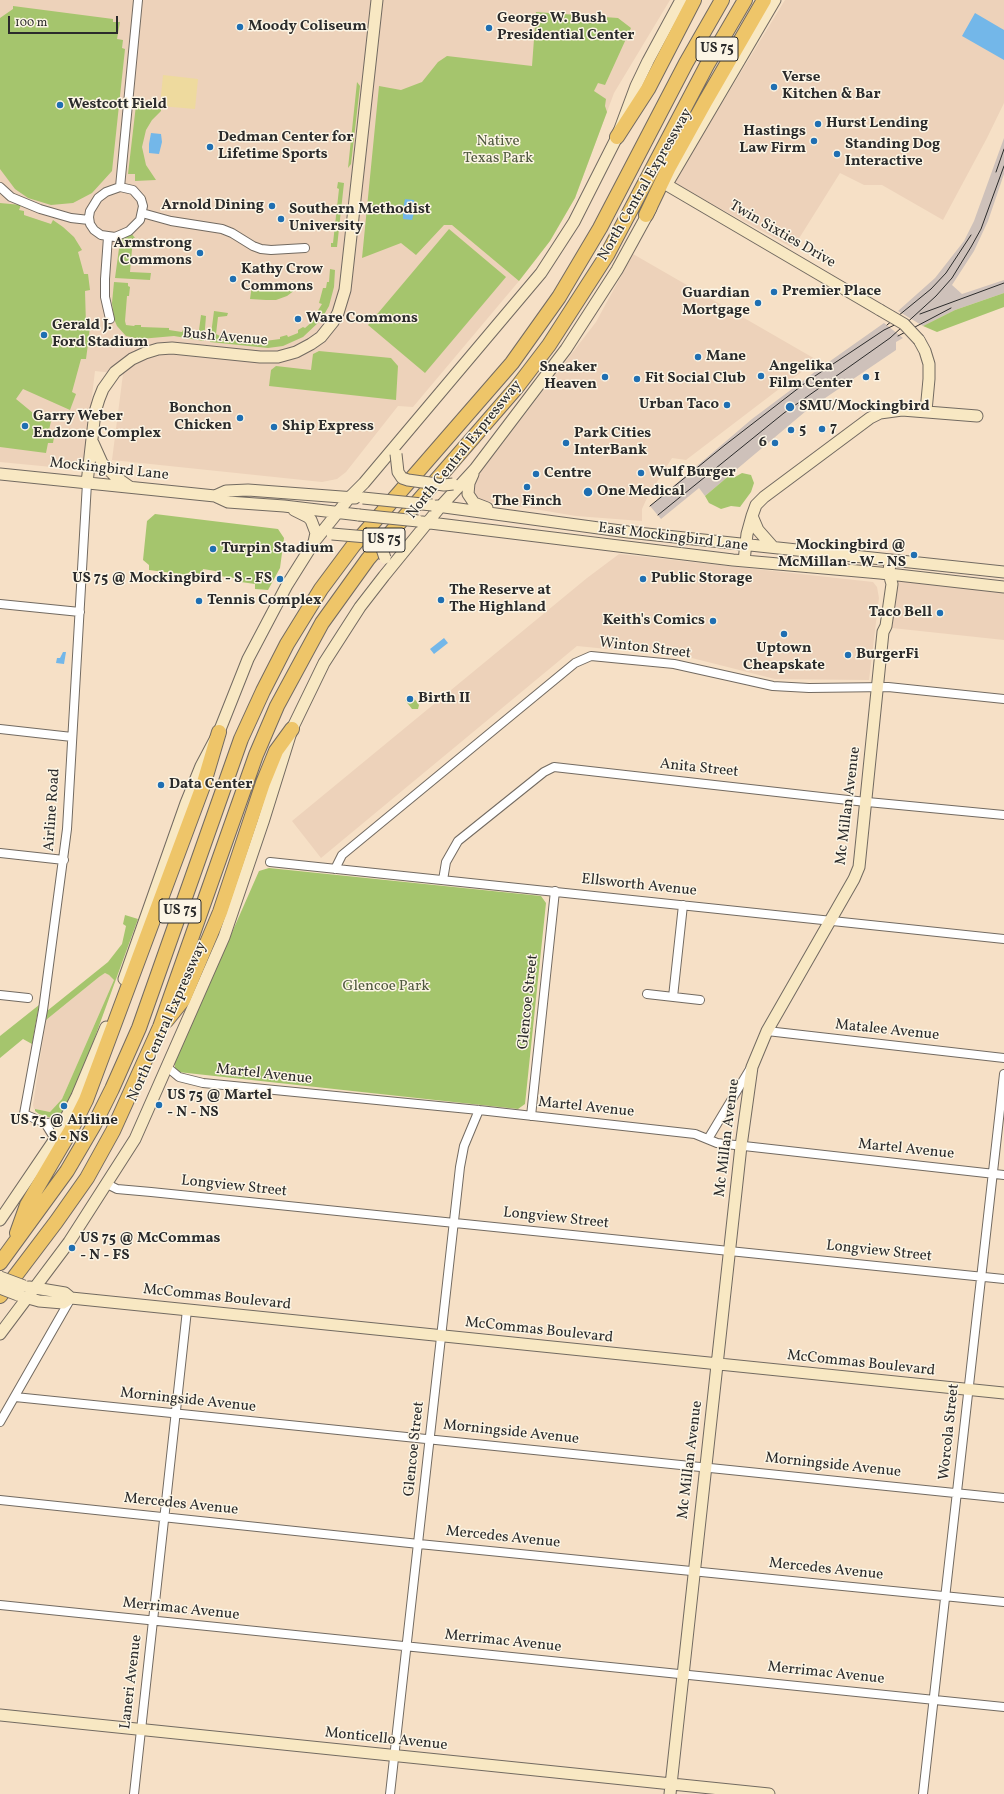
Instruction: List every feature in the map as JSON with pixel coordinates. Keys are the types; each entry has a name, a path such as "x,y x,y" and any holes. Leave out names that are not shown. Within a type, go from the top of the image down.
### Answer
{"highway":[{"path":"617,137 648,89 694,0"},
{"name":"North Central Expressway","path":"0,1263 48,1199 74,1160 118,1077 143,1015 242,738 262,691 287,644 321,589 353,546 508,368 559,297 594,240 676,81 722,0"},
{"name":"North Central Expressway","path":"0,1296 87,1178 113,1131 160,1027 256,755 277,706 322,623 368,559 517,387 550,345 607,255 707,65 745,0"},
{"path":"646,215 669,167 764,0"},
{"path":"160,1027 183,1000 220,912 263,783 276,752 292,729"},
{"path":"11,1248 27,1205 71,1130 86,1100 198,800 219,732"}],"main road":[{"name":"Bush Avenue","path":"87,483 95,412 103,389 115,372 138,356 158,349 172,348 260,357 278,357 296,352 311,344 321,337 333,322 338,313 345,290 377,0"},
{"path":"0,1220 55,1139 93,1061 201,766 219,732 251,653 287,585 314,542 350,497 364,483 541,273 574,222 617,137 639,80 681,0"},
{"name":"North Central Expressway","path":"0,1334 26,1292 69,1242 135,1139 224,937 264,822 292,729 324,663 360,607 423,522 457,483 475,468 574,337 617,270 646,215 667,185 775,0"},
{"name":"Twin Sixties Drive","path":"667,185 904,324 919,340 925,351 929,364 926,411"},
{"path":"744,561 752,516 756,506 764,497 870,418 891,411 926,411 977,416"},
{"path":"400,439 396,454 398,472 402,478 444,485 457,483"},
{"path":"92,441 102,463 117,478 130,487"},
{"path":"475,468 468,488 471,499 478,505 506,514"},
{"name":"Mockingbird Lane","path":"0,474 214,496 228,502 284,506 338,513"},
{"name":"Mockingbird Lane","path":"214,496 226,491 248,490 350,497"},
{"name":"East Mockingbird Lane","path":"350,497 506,514 570,524 679,537 1004,572"},
{"path":"284,506 308,516 316,533 314,542"},
{"name":"East Mockingbird Lane","path":"338,513 423,522 677,554 889,574 1004,587"},
{"path":"752,516 758,530 773,547"},
{"path":"568,540 570,524"},
{"path":"314,542 332,534 367,537 374,540 381,546 385,558 384,576"},
{"path":"677,554 679,537"},
{"path":"806,566 807,551"},
{"name":"Mc Millan Avenue","path":"670,1789 730,1250 752,1067 767,1032 854,880 859,868 883,632 886,626 892,584 889,574 890,560"},
{"name":"McCommas Boulevard","path":"0,1277 26,1292"},
{"name":"McCommas Boulevard","path":"0,1288 26,1292 63,1303 71,1298 717,1365 1004,1393"},
{"name":"Monticello Avenue","path":"0,1716 395,1756 670,1789 770,1794"}],"street":[{"path":"120,187 138,0"},
{"path":"0,187 11,198 40,209 71,218 89,220"},
{"path":"120,187 133,190 136,193 141,199 142,213 140,220 129,230 115,237 108,237 94,230 89,220 90,211 98,198 106,192 120,187"},
{"path":"142,213 171,221 222,229 261,249 271,250 305,248"},
{"path":"108,237 104,279 105,297 110,319"},
{"name":"Airline Road","path":"64,1122 45,1123 24,1114 43,1010 64,860 87,483"},
{"path":"0,604 80,612"},
{"name":"Winton Street","path":"335,869 342,855 575,663 582,659 598,656 674,664 773,686 888,686 1004,699"},
{"path":"0,729 72,736"},
{"name":"Anita Street","path":"443,880 446,862 458,841 544,772 554,767 866,802 1004,815"},
{"path":"0,853 64,860"},
{"name":"Ellsworth Avenue","path":"270,862 1004,939"},
{"name":"Glencoe Street","path":"531,1116 555,891"},
{"path":"673,997 683,905"},
{"path":"647,994 700,1000"},
{"path":"0,995 28,998"},
{"name":"Matalee Avenue","path":"767,1032 1004,1058"},
{"name":"Martel Avenue","path":"167,1067 179,1077 204,1083 479,1110 694,1134 718,1143 1004,1175"},
{"path":"708,1139 752,1067"},
{"name":"Worcola Street","path":"923,1794 969,1390 980,1276 1004,1074"},
{"name":"Glencoe Street","path":"390,1794 408,1647 462,1155 479,1110"},
{"path":"45,1123 55,1139"},
{"name":"Longview Street","path":"107,1184 117,1189 1004,1279"},
{"path":"0,1422 71,1298"},
{"name":"Laneri Avenue","path":"134,1794 187,1310"},
{"name":"Morningside Avenue","path":"15,1396 175,1414 1004,1498"},
{"name":"Mercedes Avenue","path":"0,1500 419,1544 1004,1602"},
{"name":"Merrimac Avenue","path":"0,1605 153,1622 1004,1707"}],"shaded area":[{"name":"Southern Methodist University","path":"0,0 670,0 614,93 575,198 550,241 519,281 413,407 398,406 346,472 337,479 322,482 112,460 123,374 95,371 83,470 0,462"},
{"path":"785,0 1004,0 1004,103 943,220 882,185 864,185 840,173 793,248 673,183"},
{"path":"1004,138 1004,174 988,221 974,251 952,285 962,294 1004,280 1004,293 955,310 923,326 898,311 935,278 964,241 974,221"},
{"path":"633,254 817,360 686,460 672,458 647,498 642,509 642,521 576,516 481,500 477,498 473,491 475,479 596,322"},
{"name":"SMU/Mockingbird","path":"884,323 903,338 896,342 896,350 806,411 705,496 699,488 661,519 650,506 752,419"},
{"path":"619,554 873,582 877,587 879,598 869,680 775,679 672,653 618,647 617,650 577,646 321,858 292,821 587,578"},
{"path":"897,581 1004,592 1004,640 892,628"},
{"path":"105,973 114,980 62,1099 50,1112 34,1109 33,1105 46,1020"}],"green space":[{"path":"13,6 113,19 113,22 120,22 117,39 123,40 122,48 125,49 112,171 92,193 73,203 51,205 28,198 15,189 0,169 0,18 13,9"},
{"name":"Native Texas Park","path":"536,12 618,18 631,28 605,85 598,83 594,91 606,99 605,106 607,112 575,198 550,241 519,281 452,225 444,225 416,255 401,243 362,258 379,86 401,90 422,82 438,62 447,56 532,66"},
{"path":"357,82 360,86 351,164 348,168"},
{"path":"136,105 161,108 161,111 152,120 146,130 142,147 146,165 156,180 135,181 135,174 128,174"},
{"path":"338,182 344,183 337,247 331,247 331,243 333,243 339,189 337,188"},
{"name":"Gerald J. Ford Stadium","path":"0,203 21,205 19,210 24,211 24,215 51,224 53,220 63,227 74,237 82,250 78,252 84,274 88,274 90,290 85,291 86,325 90,326 88,344 86,359 81,359 72,392 76,394 70,410 23,389 16,399 33,413 51,421 49,430 55,431 53,443 48,443 46,453 0,447"},
{"path":"449,229 506,277 425,373 368,325"},
{"path":"131,233 135,238 133,238 130,272 151,273 150,280 115,278 120,241"},
{"path":"330,269 335,270 334,287 329,306 321,320 303,337 283,346 268,348 210,342 214,311 228,313 227,316 218,317 216,334 220,336 232,336 232,338 248,337 248,339 265,339 265,341 280,339 280,337 287,335 288,337 298,333 298,330 303,327 305,328 313,321 313,317 315,319 319,313 317,312 322,304 319,303 323,288 326,288 327,282 329,282"},
{"path":"114,282 128,283 128,286 130,287 129,296 127,296 126,325 169,328 169,330 182,332 183,330 188,331 188,333 196,334 197,330 199,330 201,315 206,316 204,341 174,336 140,339 126,336 117,326 114,319 112,303"},
{"path":"252,285 295,290 287,296 276,300 250,299"},
{"path":"1004,293 1004,307 937,332 923,326 955,310"},
{"path":"319,351 391,358 398,366 396,400 269,386 271,370 276,366 311,370 313,354"},
{"path":"742,473 751,475 754,483 751,492 740,507 731,506 721,509 709,503 705,496 731,474 735,477"},
{"name":"Turpin Stadium","path":"155,514 278,529 284,538 280,568 268,590 255,589 255,584 234,581 234,578 220,576 221,572 203,569 202,574 189,572 188,575 149,570 149,565 143,560 147,521"},
{"path":"411,694 419,705 418,709 412,709 405,700"},
{"name":"Glencoe Park","path":"269,868 541,896 546,903 525,1104 518,1109 178,1072 175,1068 175,1062 259,871"},
{"path":"125,915 138,919 88,1056 71,1096 60,1116 55,1117 55,1119 39,1114 35,1111 35,1109 50,1112 62,1099 114,980 105,973 46,1020 47,1011 108,962 122,944 126,926 123,924"},
{"path":"39,1005 32,1044 23,1039 0,1058 0,1036"}],"sand":[{"path":"163,75 198,79 195,109 160,106"}],"water":[{"path":"975,13 1004,30 1004,60 962,36"},
{"path":"151,133 161,134 162,142 159,154 149,153"},
{"path":"405,199 414,200 415,209 412,220 403,219"},
{"path":"444,638 448,643 434,654 430,649"},
{"path":"63,652 66,652 64,664 56,663 57,658 60,658"}],"tram line":[{"path":"996,172 1004,149"},
{"path":"658,515 784,413 890,338 936,296 952,278 981,229 1004,166"},
{"path":"887,325 931,289 946,273 971,235"},
{"path":"920,314 1004,283"},
{"path":"898,336 951,308"},
{"path":"650,506 725,445 809,380 884,330 905,320"}],"place":[{"name":"Moody Coliseum","path":"240,27"},
{"name":"George W. Bush Presidential Center","path":"489,28"},
{"name":"Verse Kitchen & Bar","path":"774,87"},
{"name":"Westcott Field","path":"60,105"},
{"name":"Hurst Lending","path":"818,124"},
{"name":"Hastings Law Firm","path":"814,141"},
{"name":"Dedman Center for Lifetime Sports","path":"210,147"},
{"name":"Standing Dog Interactive","path":"837,154"},
{"name":"Arnold Dining","path":"272,206"},
{"name":"Southern Methodist University","path":"281,219"},
{"name":"Armstrong Commons","path":"200,253"},
{"name":"Kathy Crow Commons","path":"233,279"},
{"name":"Premier Place","path":"774,292"},
{"name":"Guardian Mortgage","path":"758,303"},
{"name":"Ware Commons","path":"298,319"},
{"name":"Gerald J. Ford Stadium","path":"44,335"},
{"name":"Mane","path":"698,357"},
{"name":"Angelika Film Center","path":"761,376"},
{"name":"Sneaker Heaven","path":"605,377"},
{"name":"1","path":"866,377"},
{"name":"Fit Social Club","path":"637,379"},
{"name":"Urban Taco","path":"727,405"},
{"name":"SMU/Mockingbird","path":"790,407"},
{"name":"Bonchon Chicken","path":"240,418"},
{"name":"Garry Weber Endzone Complex","path":"25,426"},
{"name":"Ship Express","path":"274,427"},
{"name":"7","path":"822,429"},
{"name":"5","path":"791,430"},
{"name":"Park Cities InterBank","path":"566,443"},
{"name":"6","path":"775,443"},
{"name":"Wulf Burger","path":"641,473"},
{"name":"Centre","path":"536,474"},
{"name":"The Finch","path":"527,487"},
{"name":"One Medical","path":"588,492"},
{"name":"Turpin Stadium","path":"213,549"},
{"name":"Mockingbird @ McMillan - W - NS","path":"914,555"},
{"name":"US 75 @ Mockingbird - S - FS","path":"280,579"},
{"name":"Public Storage","path":"643,579"},
{"name":"The Reserve at The Highland","path":"441,600"},
{"name":"Tennis Complex","path":"199,601"},
{"name":"Taco Bell","path":"940,613"},
{"name":"Keith's Comics","path":"713,621"},
{"name":"Uptown Cheapskate","path":"784,634"},
{"name":"BurgerFi","path":"848,655"},
{"name":"Birth II","path":"410,699"},
{"name":"Data Center","path":"161,785"},
{"name":"US 75 @ Martel - N - NS","path":"159,1105"},
{"name":"US 75 @ Airline - S - NS","path":"64,1106"},
{"name":"US 75 @ McCommas - N - FS","path":"72,1248"}]}
